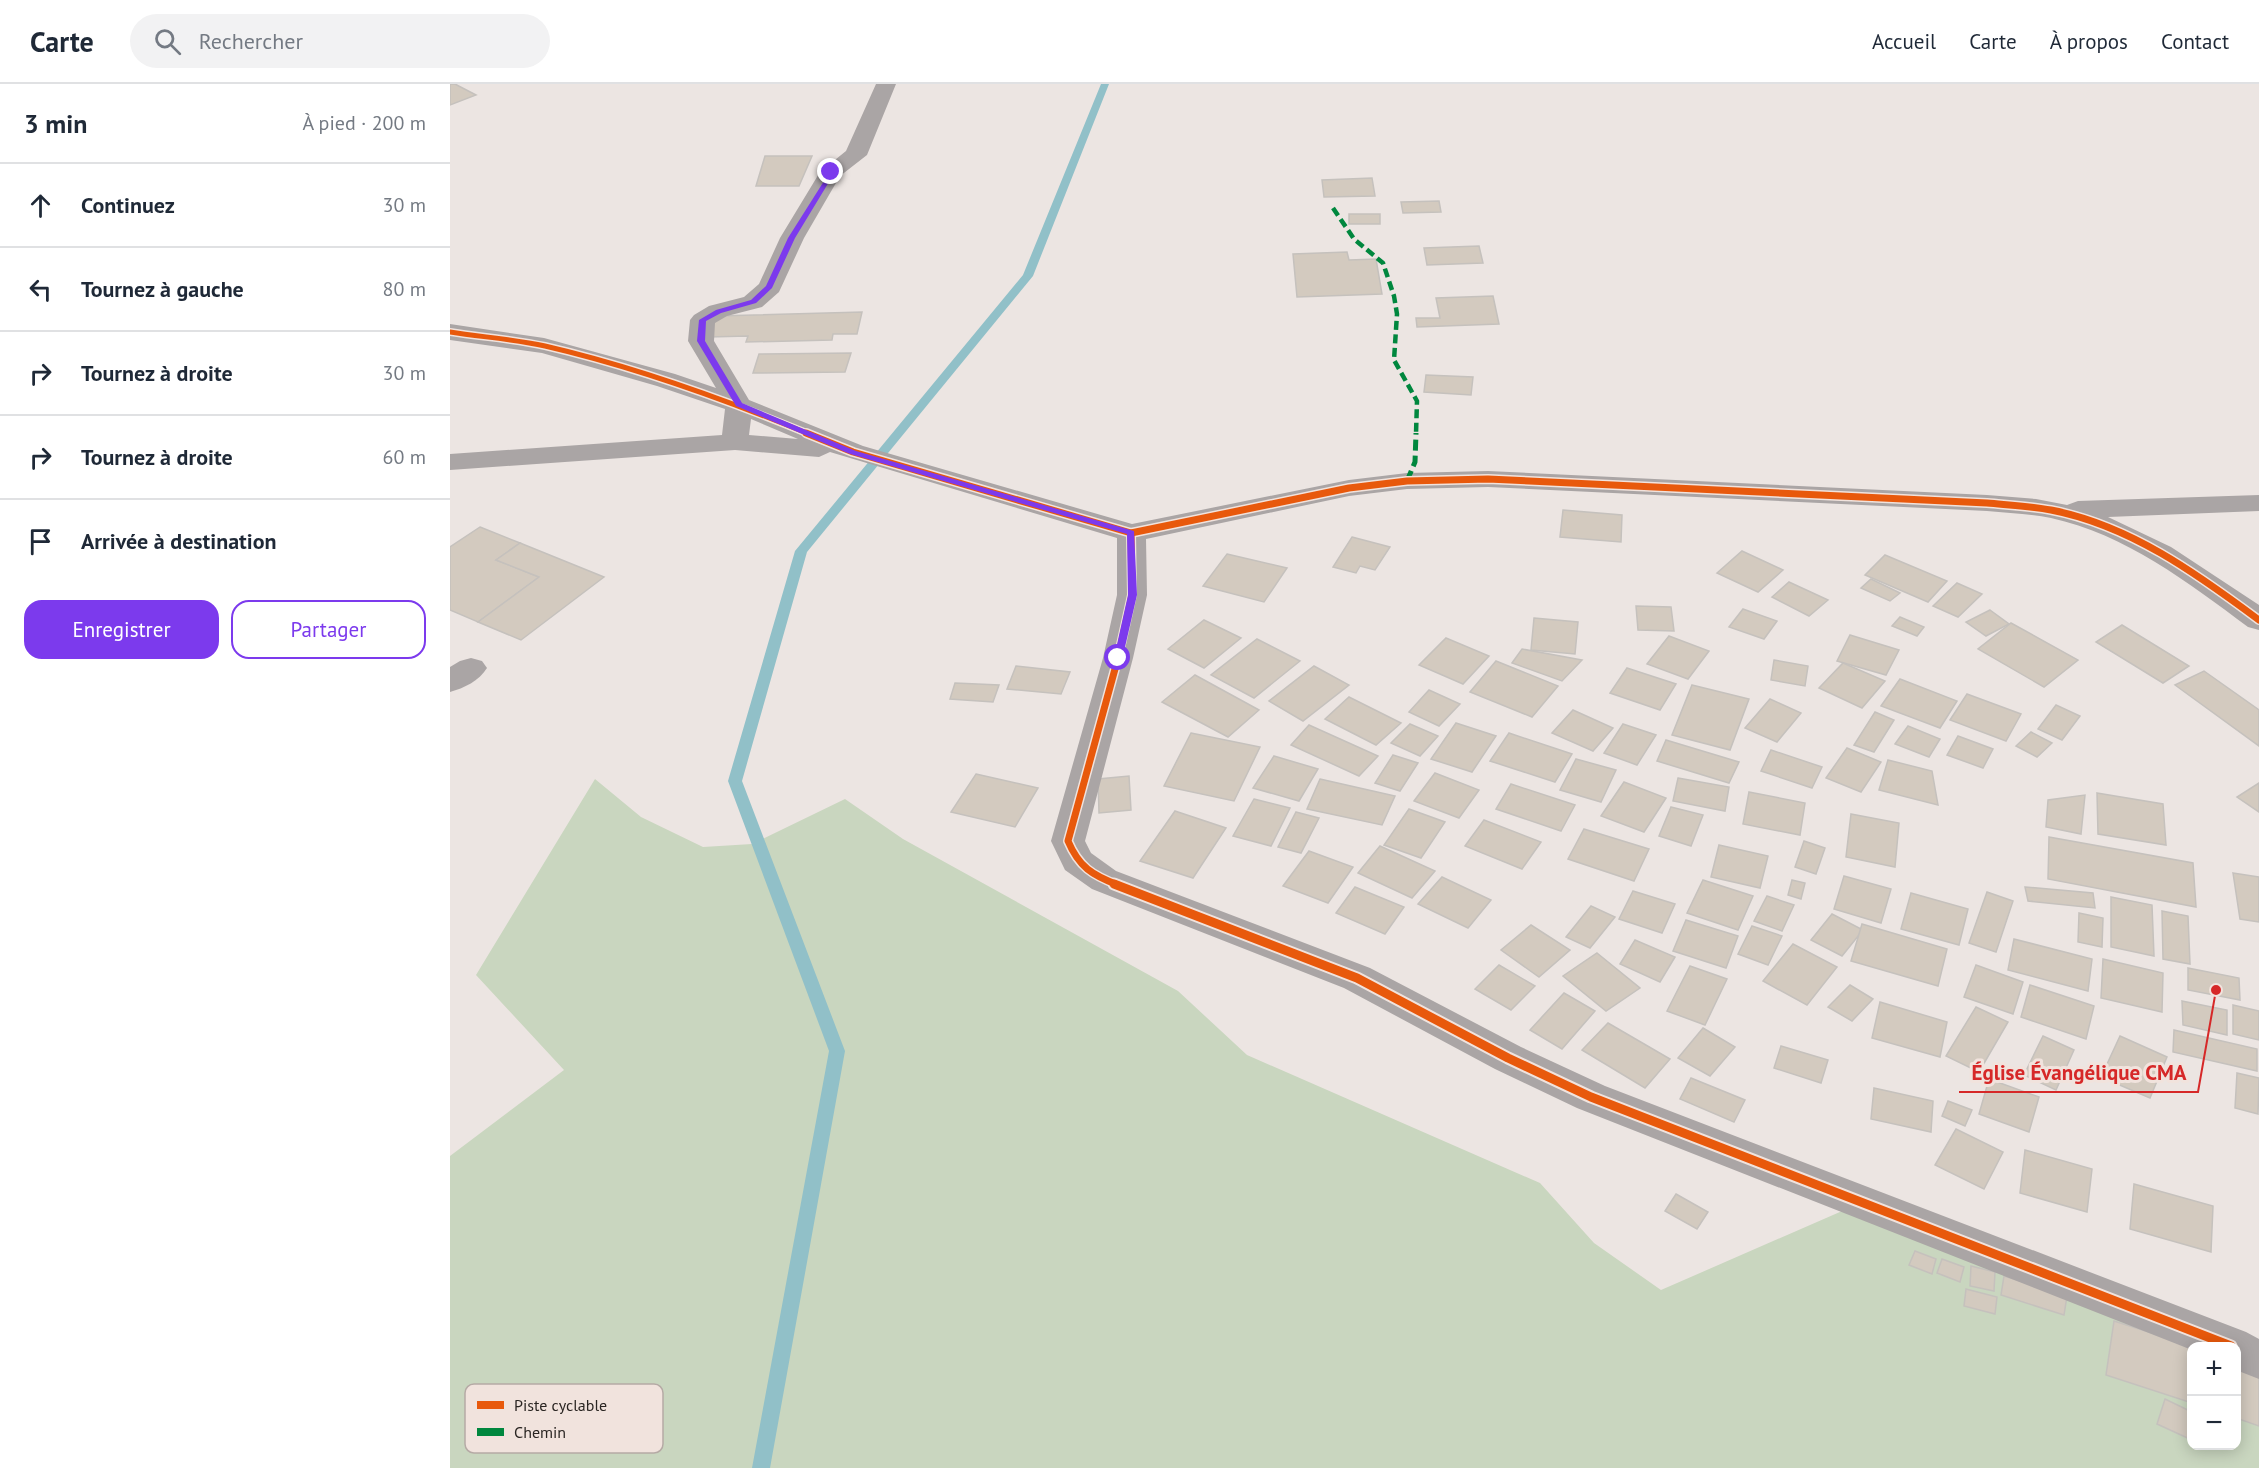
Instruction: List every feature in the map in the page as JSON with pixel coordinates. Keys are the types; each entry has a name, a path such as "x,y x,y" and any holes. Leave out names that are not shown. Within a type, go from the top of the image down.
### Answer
{"street":[{"path":"735,442 739,405 701,341 703,320 718,311 753,302 770,287 792,238 831,172 856,155 886,84"},
{"path":"450,332 544,346 666,380 739,405 853,452 1131,533 1349,488 1407,481 1488,479 1987,503 2052,510 2259,503"},
{"path":"450,462 735,442 853,452"},
{"path":"2052,510 2113,529 2147,546 2216,588 2259,620"},
{"path":"1131,533 1132,595 1118,658 1068,841 1077,861 1104,880 1357,978 1508,1058 1591,1097 2218,1342"},
{"path":"2241,1351 2259,1359"}],"green space":[{"path":"595,779 641,817 703,847 752,844 845,799 903,839 1178,991 1247,1055 1540,1183 1594,1243 1661,1290 1849,1208 2217,1342 2187,1342 2187,1450 2241,1450 2241,1351 2259,1358 2259,1468 450,1468 450,1156 564,1070 476,975"}],"building":[{"path":"450,84 455,84 476,95 450,105"},
{"path":"765,156 812,156 799,186 756,186"},
{"path":"1372,178 1375,196 1324,197 1322,180"},
{"path":"1439,201 1441,212 1403,213 1401,202"},
{"path":"1349,214 1380,214 1380,224 1349,224"},
{"path":"1479,246 1483,263 1427,265 1424,248"},
{"path":"1347,252 1349,260 1376,259 1382,294 1297,297 1293,254"},
{"path":"1493,296 1499,324 1417,327 1416,318 1440,318 1436,298"},
{"path":"862,312 857,334 833,334 832,340 746,342 748,336 709,337 716,316"},
{"path":"851,353 845,372 753,373 759,354"},
{"path":"1426,375 1473,377 1471,395 1424,392"},
{"path":"1563,510 1622,515 1621,542 1560,537"},
{"path":"480,527 520,543 496,560 539,577 478,622 450,610 450,547"},
{"path":"1352,537 1390,547 1375,570 1360,566 1356,573 1333,567"},
{"path":"520,543 604,577 521,640 478,622 539,577 496,560"},
{"path":"1742,551 1783,570 1758,592 1717,573"},
{"path":"1227,554 1287,568 1264,602 1203,586"},
{"path":"1885,555 1947,581 1928,602 1865,575"},
{"path":"1871,579 1900,593 1890,601 1861,588"},
{"path":"1789,582 1828,600 1809,616 1772,597"},
{"path":"1957,583 1982,594 1958,617 1933,606"},
{"path":"1636,606 1671,607 1674,631 1638,630"},
{"path":"1743,609 1777,621 1764,639 1729,627"},
{"path":"1990,610 2009,624 1986,636 1966,622"},
{"path":"1900,617 1924,627 1917,636 1892,626"},
{"path":"1534,618 1578,622 1575,654 1531,650"},
{"path":"1204,620 1241,638 1204,668 1168,649"},
{"path":"2011,623 2078,660 2044,687 1978,649"},
{"path":"2122,625 2189,666 2163,683 2096,642"},
{"path":"1850,635 1899,650 1886,675 1837,661"},
{"path":"1669,636 1709,651 1688,679 1647,664"},
{"path":"1446,638 1489,656 1463,684 1419,665"},
{"path":"1257,639 1300,661 1254,698 1211,675"},
{"path":"1522,649 1582,660 1562,681 1512,663"},
{"path":"1774,660 1808,666 1805,686 1771,680"},
{"path":"1496,661 1558,686 1532,717 1470,692"},
{"path":"1843,663 1885,681 1862,708 1819,688"},
{"path":"1016,666 1070,672 1061,694 1007,689"},
{"path":"1314,666 1349,685 1303,721 1269,701"},
{"path":"1627,668 1676,684 1660,710 1610,693"},
{"path":"2204,671 2259,710 2259,746 2175,685"},
{"path":"1195,675 1259,710 1228,737 1162,702"},
{"path":"1900,679 1957,701 1940,728 1881,706"},
{"path":"955,683 999,685 993,702 950,699"},
{"path":"1692,685 1749,699 1730,750 1672,735"},
{"path":"1429,690 1460,704 1439,726 1409,712"},
{"path":"1967,694 2021,714 2006,741 1950,720"},
{"path":"1349,697 1401,723 1376,745 1325,719"},
{"path":"1770,699 1801,713 1777,742 1745,728"},
{"path":"2056,705 2080,716 2062,740 2038,729"},
{"path":"1573,710 1613,728 1593,751 1552,733"},
{"path":"1875,712 1894,720 1874,752 1854,745"},
{"path":"1456,723 1496,736 1472,772 1431,759"},
{"path":"1410,724 1438,736 1420,756 1391,743"},
{"path":"1623,724 1656,735 1637,765 1604,753"},
{"path":"1309,725 1378,756 1359,776 1291,745"},
{"path":"1908,726 1940,739 1929,757 1895,744"},
{"path":"2031,732 2052,743 2037,757 2016,746"},
{"path":"1191,733 1260,747 1234,801 1164,786"},
{"path":"1509,733 1572,754 1555,782 1490,761"},
{"path":"1958,736 1993,749 1983,768 1947,755"},
{"path":"1666,740 1739,762 1729,783 1657,761"},
{"path":"1847,748 1881,762 1861,792 1826,778"},
{"path":"1771,750 1822,767 1812,788 1761,771"},
{"path":"1393,755 1418,763 1400,791 1375,783"},
{"path":"1274,756 1318,769 1299,801 1253,788"},
{"path":"1576,759 1616,770 1601,802 1560,790"},
{"path":"1888,760 1932,771 1938,805 1879,790"},
{"path":"1435,773 1479,790 1459,818 1414,801"},
{"path":"976,774 1038,788 1015,827 951,812"},
{"path":"1129,776 1131,810 1099,813 1098,779"},
{"path":"1678,778 1729,787 1725,811 1673,801"},
{"path":"1320,779 1395,796 1382,825 1307,809"},
{"path":"1624,782 1666,798 1644,832 1601,816"},
{"path":"2259,783 2259,812 2237,797"},
{"path":"1511,784 1575,805 1561,831 1496,809"},
{"path":"1749,792 1805,803 1800,835 1743,824"},
{"path":"2097,793 2163,804 2166,845 2098,834"},
{"path":"2085,795 2081,834 2046,827 2048,800"},
{"path":"1254,799 1290,808 1271,846 1233,836"},
{"path":"1671,807 1703,815 1691,846 1659,836"},
{"path":"1409,809 1445,822 1421,858 1384,845"},
{"path":"1175,811 1226,828 1193,878 1140,861"},
{"path":"1296,812 1319,818 1301,853 1278,847"},
{"path":"1851,814 1899,823 1895,867 1846,857"},
{"path":"1484,820 1541,842 1522,869 1465,846"},
{"path":"1584,829 1649,849 1634,881 1568,859"},
{"path":"2049,837 2193,863 2196,907 2048,879"},
{"path":"1804,841 1825,848 1816,874 1795,867"},
{"path":"1719,845 1768,856 1760,888 1711,877"},
{"path":"1380,846 1435,871 1412,898 1358,873"},
{"path":"1309,851 1353,867 1328,903 1283,886"},
{"path":"2233,873 2259,877 2259,922 2240,919"},
{"path":"1844,876 1891,889 1881,923 1834,909"},
{"path":"1442,877 1491,900 1468,928 1418,904"},
{"path":"1703,880 1753,896 1738,930 1687,913"},
{"path":"1792,880 1805,883 1801,899 1788,895"},
{"path":"1355,887 1404,907 1385,934 1336,913"},
{"path":"2025,887 2093,893 2095,908 2028,901"},
{"path":"1633,891 1675,904 1662,933 1619,919"},
{"path":"1987,892 2013,901 1996,952 1969,943"},
{"path":"1911,893 1968,909 1959,945 1901,929"},
{"path":"1767,896 1794,905 1782,931 1754,921"},
{"path":"2111,897 2152,905 2154,956 2111,947"},
{"path":"1591,906 1615,917 1590,948 1566,937"},
{"path":"2162,911 2188,916 2190,964 2163,959"},
{"path":"2079,913 2103,918 2102,947 2078,942"},
{"path":"1832,914 1863,930 1842,956 1811,940"},
{"path":"1686,920 1738,936 1726,968 1673,951"},
{"path":"1862,924 1947,949 1938,986 1851,961"},
{"path":"1531,925 1570,950 1539,977 1501,950"},
{"path":"1752,926 1782,936 1768,965 1738,954"},
{"path":"2014,939 2092,959 2088,991 2008,970"},
{"path":"1635,940 1675,957 1660,982 1620,964"},
{"path":"1793,944 1837,967 1807,1005 1763,981"},
{"path":"1597,953 1640,988 1606,1011 1563,976"},
{"path":"2103,959 2163,973 2162,1012 2101,998"},
{"path":"1499,965 1535,986 1511,1010 1475,989"},
{"path":"1976,965 2023,982 2013,1014 1964,997"},
{"path":"1690,966 1727,979 1705,1025 1667,1011"},
{"path":"2188,968 2239,978 2240,1000 2188,990"},
{"path":"1850,985 1873,999 1852,1021 1828,1007"},
{"path":"2030,985 2094,1006 2086,1039 2021,1017"},
{"path":"1564,993 1595,1011 1562,1049 1530,1030"},
{"path":"2182,1001 2227,1010 2227,1035 2183,1025"},
{"path":"1880,1002 1947,1022 1940,1057 1872,1038"},
{"path":"2233,1005 2259,1011 2259,1040 2233,1034"},
{"path":"1976,1007 2008,1022 1979,1072 1946,1056"},
{"path":"1608,1023 1670,1059 1645,1088 1582,1050"},
{"path":"1703,1028 1735,1047 1710,1076 1678,1058"},
{"path":"2174,1030 2257,1049 2257,1071 2173,1052"},
{"path":"2043,1036 2074,1050 2056,1090 2024,1075"},
{"path":"2120,1036 2167,1057 2150,1098 2101,1077"},
{"path":"1781,1046 1828,1060 1821,1083 1774,1068"},
{"path":"2237,1073 2259,1078 2258,1114 2235,1108"},
{"path":"1691,1078 1745,1100 1734,1122 1680,1099"},
{"path":"1989,1079 2039,1097 2029,1132 1979,1114"},
{"path":"1874,1088 1933,1101 1931,1132 1871,1119"},
{"path":"1948,1101 1972,1110 1965,1126 1942,1116"},
{"path":"1956,1129 2003,1152 1984,1189 1935,1165"},
{"path":"2025,1150 2092,1169 2087,1212 2020,1193"},
{"path":"2134,1184 2213,1206 2211,1252 2130,1229"},
{"path":"1676,1194 1708,1212 1697,1229 1665,1211"},
{"path":"1915,1251 1936,1259 1932,1274 1909,1265"},
{"path":"1942,1259 1964,1267 1960,1282 1937,1273"},
{"path":"1971,1266 1995,1272 1994,1291 1970,1286"},
{"path":"2004,1276 2067,1296 2064,1315 2001,1295"},
{"path":"1966,1289 1997,1297 1995,1314 1964,1306"},
{"path":"2114,1321 2187,1344 2187,1401 2106,1375"},
{"path":"2241,1363 2259,1368 2259,1426 2241,1420"},
{"path":"2165,1399 2187,1410 2187,1438 2157,1424"}],"waterway":[{"path":"761,1468 837,1051 735,781 801,551 1028,276 1105,84"}],"marked path":[{"path":"1333,208 1354,239 1383,263 1394,296 1397,314 1394,360 1417,401 1415,462 1407,481"}],"cycle path":[{"path":"450,332 544,346 666,380 739,405 853,452 1131,533 1349,488 1407,481 1488,479 1987,503 2052,510 2108,527 2135,539 2187,569 2259,620"},
{"path":"1131,533 1132,595 1118,658 1068,841 1077,861 1104,880 1357,978 1508,1058 1591,1097 2221,1342"}],"place":[{"name":"Église Évangélique CMA","path":"2216,990"}],"route":[{"path":"831,172 792,238 770,287 753,302 718,311 703,320 701,341 739,405 853,452 1131,533 1132,595 1118,658"}]}
